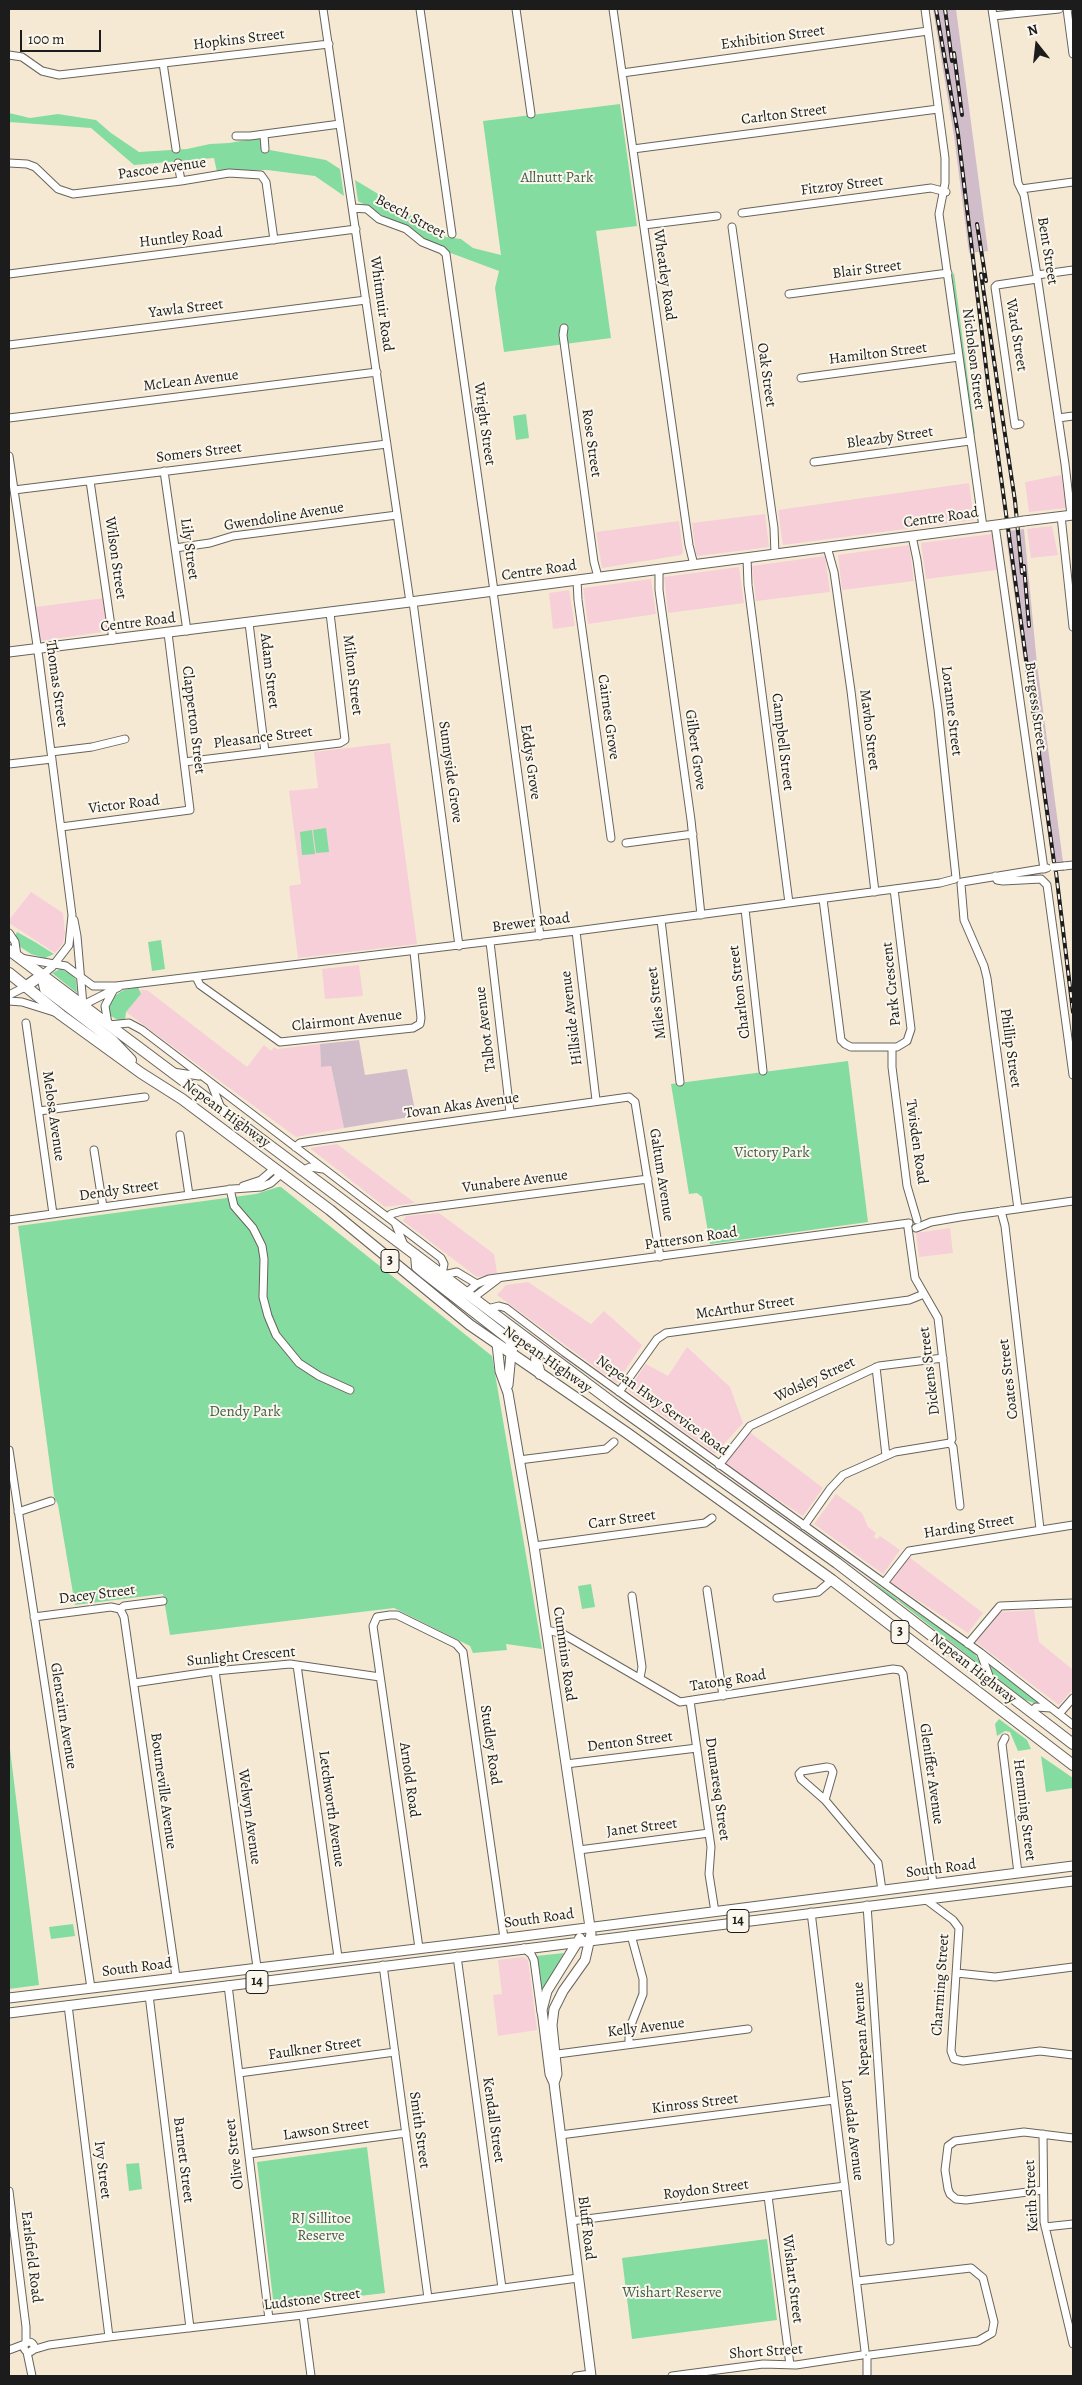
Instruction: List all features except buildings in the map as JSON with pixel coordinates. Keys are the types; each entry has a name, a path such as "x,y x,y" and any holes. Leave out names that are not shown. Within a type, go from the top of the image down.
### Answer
{"highway":[{"name":"Nepean Highway","path":"15,954 83,1005 107,1027 172,1072 443,1275 466,1299 487,1309 821,1552 1073,1744"},
{"name":"Nepean Highway","path":"9,973 62,1015 139,1071 182,1099 277,1171 496,1344 720,1499 832,1580 1073,1765"},
{"path":"27,989 42,975"},
{"path":"42,975 45,989 73,1011 107,1027 117,1044 139,1071"},
{"path":"62,1015 83,1005"},
{"path":"248,1149 252,1142 253,1132"},
{"path":"277,1171 286,1157"},
{"path":"304,1170 301,1181 307,1194"},
{"path":"416,1255 417,1267 466,1299 509,1339 512,1345 511,1354"},
{"path":"452,1311 466,1299"},
{"path":"540,1374 536,1359 541,1350"},
{"path":"720,1499 729,1486"},
{"path":"1021,1725 1031,1712"}],"main road":[{"name":"Centre Road","path":"9,652 575,581 1059,517 1072,513"},
{"name":"Cummins Road","path":"496,1344 501,1373 508,1393 534,1546 591,1940"},
{"name":"Cummins Road","path":"508,1393 508,1368 511,1354"},
{"name":"South Road","path":"9,1998 504,1938 588,1924 715,1912 1073,1866"},
{"name":"Hemming Street","path":"1018,1873 1021,1888"},
{"name":"South Road","path":"9,2012 1073,1881"},
{"path":"810,1899 811,1912"},
{"name":"Bluff Road","path":"588,1924 546,1994 542,2015 557,2074 554,2084 591,2375"},
{"path":"537,1933 539,1946"},
{"name":"Bluff Road","path":"551,2055 554,2009 563,1991 584,1963 591,1940"},
{"path":"456,1944 457,1956"},
{"path":"227,1971 228,1985"}],"street":[{"name":"Whitmuir Road","path":"323,9 397,514 412,602"},
{"path":"420,9 452,234"},
{"path":"516,9 531,114"},
{"name":"Wheatley Road","path":"613,9 691,565"},
{"name":"Nicholson Street","path":"925,9 949,180 944,191 941,221 981,527"},
{"path":"993,13 1059,9"},
{"path":"1067,9 1073,54"},
{"name":"Bent Street","path":"993,13 1037,277 1072,513"},
{"name":"Exhibition Street","path":"622,73 928,31"},
{"name":"Hopkins Street","path":"9,55 22,57 42,71 59,75 328,44"},
{"path":"163,63 176,149"},
{"name":"Carlton Street","path":"633,149 938,109"},
{"path":"236,136 340,124"},
{"path":"264,134 265,149"},
{"name":"Pascoe Avenue","path":"9,163 35,167 58,189 73,194 181,182 233,172 262,176 266,182 274,240"},
{"path":"178,163 181,182"},
{"path":"1021,189 1073,182"},
{"name":"Fitzroy Street","path":"742,213 931,188 944,191"},
{"name":"Beech Street","path":"353,208 365,208 379,219 406,230 422,242 443,250 447,261"},
{"path":"644,225 717,216"},
{"name":"Oak Street","path":"732,227 777,554"},
{"name":"Huntley Road","path":"9,274 356,229"},
{"name":"Wright Street","path":"447,261 494,591"},
{"name":"Ward Street","path":"1020,424 1015,425 995,288 998,285 1073,270"},
{"name":"Blair Street","path":"789,294 948,273"},
{"name":"Yawla Street","path":"9,345 366,300"},
{"name":"Rose Street","path":"564,328 563,335 596,578"},
{"name":"Hamilton Street","path":"801,378 959,357"},
{"name":"McLean Avenue","path":"9,418 377,372"},
{"path":"1058,418 1073,416"},
{"name":"Bleazby Street","path":"814,462 970,441"},
{"name":"Somers Street","path":"14,490 387,444"},
{"name":"Thomas Street","path":"9,456 10,479 14,490 38,649 72,915 77,934 83,1005"},
{"name":"Lily Street","path":"164,472 187,631"},
{"name":"Wilson Street","path":"90,481 113,640"},
{"name":"Gwendoline Avenue","path":"175,548 210,544 233,536 397,514"},
{"path":"1059,517 1073,627"},
{"name":"Burgess Street","path":"999,524 1000,548 1044,869"},
{"name":"Loranne Street","path":"914,536 958,881"},
{"name":"Mavho Street","path":"830,547 852,700 875,892"},
{"name":"Campbell Street","path":"744,558 788,903"},
{"name":"Gilbert Grove","path":"656,570 693,834 701,915"},
{"name":"Cairnes Grove","path":"575,581 611,838"},
{"name":"Eddys Grove","path":"494,591 540,936"},
{"name":"Sunnyside Grove","path":"412,602 459,946"},
{"name":"Milton Street","path":"330,612 345,740"},
{"name":"Adam Street","path":"249,623 265,752"},
{"name":"Clapperton Street","path":"168,633 190,810"},
{"path":"9,764 125,739"},
{"name":"Pleasance Street","path":"184,762 345,740"},
{"name":"Victor Road","path":"61,826 190,810"},
{"path":"626,843 693,834"},
{"name":"Brewer Road","path":"15,954 55,963 71,969 95,987 125,985 576,932 1073,865"},
{"path":"995,876 997,880 1003,881 1040,879 1047,885 1073,1075"},
{"name":"Phillip Street","path":"958,881 964,920 986,970 1018,1208"},
{"name":"Park Crescent","path":"823,899 839,1037 849,1046 890,1048 904,1044 909,1038 911,1029 894,889"},
{"name":"Charlton Street","path":"744,909 763,1071"},
{"name":"Thomas Street","path":"42,975 55,963 70,943 72,915"},
{"name":"Miles Street","path":"661,920 680,1082"},
{"name":"Hillside Avenue","path":"576,932 596,1100"},
{"path":"9,933 15,942 15,954"},
{"name":"Talbot Avenue","path":"490,942 510,1112"},
{"name":"Clairmont Avenue","path":"199,976 205,987 280,1042 413,1028 420,1024 421,1018 414,952"},
{"name":"Brewer Road","path":"83,1005 125,985"},
{"path":"10,999 20,999 27,989"},
{"path":"114,989 105,1005 107,1027 129,1023 136,1026 442,1259 444,1265 443,1275 457,1272 477,1284"},
{"path":"10,999 62,1015"},
{"name":"Melosa Avenue","path":"26,1023 53,1214"},
{"name":"Twisden Road","path":"890,1048 912,1227"},
{"path":"172,1072 206,1079"},
{"path":"206,1079 222,1109"},
{"name":"Tovan Akas Avenue","path":"296,1147 306,1142 510,1112 625,1096 633,1098"},
{"path":"39,1111 146,1097"},
{"name":"Galtum Avenue","path":"633,1098 660,1257"},
{"path":"180,1135 189,1195"},
{"path":"94,1150 103,1207"},
{"path":"304,1170 313,1167 325,1169"},
{"name":"Dendy Street","path":"9,1220 232,1189 262,1187 273,1181 277,1171"},
{"name":"Vunabere Avenue","path":"388,1217 391,1214 402,1211 648,1179"},
{"path":"232,1189 234,1206 253,1228 262,1246 264,1259 263,1297 276,1335 290,1354 310,1371 350,1390"},
{"name":"Patterson Road","path":"466,1299 477,1284 498,1279 888,1226 912,1227 1003,1210 1072,1202"},
{"name":"Coates Street","path":"1003,1210 1040,1529"},
{"path":"395,1222 404,1246"},
{"name":"Dickens Street","path":"912,1227 915,1278 937,1315 952,1439 950,1443 953,1447 960,1506"},
{"name":"Patterson Road","path":"466,1299 498,1279"},
{"name":"McArthur Street","path":"619,1392 657,1339 666,1333 902,1300 923,1292"},
{"name":"Nepean Hwy Service Road","path":"487,1309 504,1307 981,1653 1073,1724"},
{"path":"541,1350 564,1352"},
{"name":"Wolsley Street","path":"720,1465 750,1426 876,1367 943,1358"},
{"path":"876,1367 886,1456"},
{"path":"685,1440 695,1462"},
{"path":"520,1460 607,1448 614,1442"},
{"path":"804,1526 840,1477 897,1451 950,1443"},
{"name":"Glencairn Avenue","path":"9,1450 91,1988"},
{"path":"729,1486 744,1482"},
{"path":"18,1512 51,1501"},
{"name":"Carr Street","path":"534,1546 705,1523 712,1518"},
{"name":"Harding Street","path":"884,1583 909,1551 1073,1525"},
{"path":"815,1533 821,1552"},
{"name":"Nepean Hwy Service Road","path":"851,1574 875,1577"},
{"path":"777,1598 818,1592 832,1580"},
{"path":"706,1590 722,1696"},
{"path":"632,1596 642,1667 640,1678"},
{"name":"Dacey Street","path":"34,1617 112,1607 120,1609 124,1606 163,1601"},
{"path":"968,1644 1000,1606 1073,1603"},
{"name":"Bourneville Avenue","path":"120,1609 124,1617 176,1977"},
{"name":"Studley Road","path":"377,1617 397,1615 458,1645 462,1650 504,1938"},
{"name":"Arnold Road","path":"377,1617 373,1624 420,1948"},
{"name":"Tatong Road","path":"547,1630 563,1634 676,1700 690,1701 893,1668 900,1670"},
{"path":"981,1653 991,1682"},
{"name":"Sunlight Crescent","path":"134,1683 214,1671 297,1665 380,1677"},
{"name":"Letchworth Avenue","path":"297,1665 338,1957"},
{"name":"Gleniffer Avenue","path":"900,1670 903,1674 933,1883"},
{"name":"Welwyn Avenue","path":"214,1671 257,1967"},
{"path":"1059,1714 1073,1698"},
{"name":"Dumaresq Street","path":"690,1701 709,1833 711,1851 709,1874 715,1912"},
{"path":"1031,1712 1036,1707 1052,1708"},
{"name":"Hemming Street","path":"1005,1738 1002,1744 1018,1873"},
{"name":"Denton Street","path":"566,1764 697,1748"},
{"path":"825,1800 832,1773 831,1768 827,1767 800,1772 800,1779 825,1800 877,1861 882,1890"},
{"name":"Janet Street","path":"579,1850 709,1833"},
{"name":"Charming Street","path":"925,1898 959,1927 960,1937 950,2051 954,2059 962,2061 1043,2051 1073,2055"},
{"name":"Nepean Avenue","path":"867,1905 890,2241"},
{"name":"Lonsdale Avenue","path":"811,1912 866,2355 867,2376"},
{"path":"629,2044 629,2030 643,1994 642,1972 631,1935"},
{"name":"Bluff Road","path":"523,1948 534,1959 542,2015"},
{"name":"Kendall Street","path":"457,1956 502,2288"},
{"name":"Smith Street","path":"383,1966 428,2298"},
{"path":"957,1973 995,1977 1073,1967"},
{"name":"Olive Street","path":"228,1985 270,2319"},
{"name":"Barnett Street","path":"149,1995 190,2328"},
{"name":"Ivy Street","path":"68,2005 109,2337"},
{"name":"Kelly Avenue","path":"551,2055 748,2029"},
{"name":"Faulkner Street","path":"239,2073 395,2052"},
{"name":"Kinross Street","path":"560,2135 834,2100"},
{"path":"1043,2190 966,2200 956,2199 948,2192 945,2174 947,2148 950,2143 1024,2132 1073,2138"},
{"name":"Lawson Street","path":"249,2154 406,2133"},
{"name":"Keith Street","path":"1043,2134 1045,2227 1073,2343"},
{"name":"Roydon Street","path":"571,2221 845,2186"},
{"name":"Earlsfield Road","path":"9,2191 32,2375"},
{"name":"Wishart Street","path":"768,2196 790,2365"},
{"path":"1045,2227 1073,2224"},
{"name":"Short Street","path":"672,2376 763,2364 790,2365 978,2341 986,2338 992,2332 994,2322 983,2278 971,2268 857,2282"},
{"name":"Ludstone Street","path":"9,2350 302,2315 578,2278"},
{"path":"302,2315 310,2376"},
{"path":"576,2376 591,2375"}],"shaded area":[{"path":"933,9 956,9 988,251 969,253 954,136"},
{"path":"1061,475 1066,508 1029,512 1025,482"},
{"path":"969,483 974,520 783,545 778,510"},
{"path":"765,514 769,547 698,556 696,554 692,523"},
{"path":"679,521 683,552 681,555 602,568 596,532"},
{"path":"1052,526 1058,555 1031,558 1027,529"},
{"path":"1024,529 1037,664 1063,862 1052,863 1006,535 1009,531"},
{"path":"992,534 997,570 926,579 921,543"},
{"path":"909,545 914,581 842,590 838,555"},
{"path":"825,556 830,592 756,601 752,566"},
{"path":"739,567 744,603 668,613 664,577"},
{"path":"651,579 656,614 588,624 583,588"},
{"path":"569,590 575,626 553,629 549,593"},
{"path":"105,598 110,631 39,641 35,607"},
{"path":"390,743 417,944 298,958 289,886 301,884 289,791 318,788 314,752"},
{"path":"31,892 63,913 65,933 63,943 55,953 9,923 9,920"},
{"path":"359,965 363,996 325,999 322,969"},
{"path":"140,990 147,990 247,1067 264,1045 271,1051 274,1047 277,1049 320,1044 321,1067 331,1066 344,1128 296,1137 126,1012 141,994"},
{"path":"359,1040 365,1075 407,1069 416,1116 344,1128 331,1066 321,1067 320,1044"},
{"path":"337,1144 415,1203 385,1207 311,1149"},
{"path":"439,1213 494,1254 497,1273 477,1277 403,1221 406,1216"},
{"path":"950,1228 953,1253 919,1257 916,1233"},
{"path":"528,1282 591,1324 604,1311 642,1345 617,1383 497,1295 506,1285"},
{"path":"687,1347 730,1387 743,1423 715,1454 628,1390 646,1364 668,1376"},
{"path":"748,1431 823,1488 803,1516 724,1464"},
{"path":"836,1494 862,1513 868,1527 876,1533 872,1540 874,1537 877,1539 880,1536 900,1550 883,1574 814,1524"},
{"path":"909,1557 983,1613 968,1633 890,1582"},
{"path":"1034,1610 1039,1642 1073,1670 1073,1689 1059,1705 976,1642 1001,1612"},
{"path":"523,1957 528,1960 537,2030 498,2036 493,1995 502,1994 498,1960"}],"green space":[{"name":"Allnutt Park","path":"620,104 637,226 596,231 611,338 504,352 495,288 499,271 429,243 358,201 355,180 405,210 417,222 446,237 461,239 473,248 501,255 483,121"},
{"path":"9,113 30,118 58,114 96,120 139,152 187,149 259,138 264,149 326,160 340,169 344,196 315,176 267,170 228,170 217,172 214,158 134,165 91,128 9,122"},
{"path":"954,273 975,434 973,434 952,275"},
{"path":"526,414 529,438 516,440 513,416"},
{"path":"326,828 329,852 316,853 313,830"},
{"path":"312,830 315,854 302,855 300,832"},
{"path":"17,932 54,954 45,958 31,954 19,946 15,936"},
{"path":"161,940 165,969 152,971 148,942"},
{"path":"60,969 70,973 76,980 77,993 52,973"},
{"path":"138,987 141,994 126,1012 125,1020 118,1020 109,1015 108,1006 114,996 124,990"},
{"name":"Victory Park","path":"848,1061 868,1222 710,1244 702,1197 697,1193 689,1194 671,1084"},
{"name":"Dendy Park","path":"281,1187 492,1356 542,1649 506,1644 507,1650 473,1653 470,1646 394,1608 170,1635 163,1594 75,1605 58,1505 54,1496 18,1226 256,1194"},
{"path":"868,1578 974,1653 985,1669 897,1600 894,1600"},
{"path":"591,1584 595,1607 582,1609 578,1586"},
{"path":"988,1664 1043,1706 1025,1700 994,1676"},
{"path":"999,1719 1027,1740 1031,1749 1018,1751 1010,1732 1005,1731 997,1736 995,1724"},
{"path":"9,1741 39,1985 9,1989"},
{"path":"1041,1756 1073,1778 1073,1788 1046,1792"},
{"path":"73,1924 75,1936 51,1939 49,1927"},
{"path":"564,1953 541,1996 536,1956"},
{"name":"RJ Sillitoe Reserve","path":"367,2147 385,2293 281,2305 273,2299 257,2162"},
{"path":"139,2163 142,2189 129,2191 126,2164"},
{"name":"Wishart Reserve","path":"767,2239 777,2320 632,2339 622,2258"}],"railway":[{"path":"936,9 958,134 988,383 1054,862"},
{"path":"945,9 952,61"},
{"path":"954,53 962,115"},
{"path":"977,224 986,281"},
{"path":"981,274 1015,501 1022,573"},
{"path":"1024,566 1029,626"},
{"path":"1056,872 1073,1012"}]}
